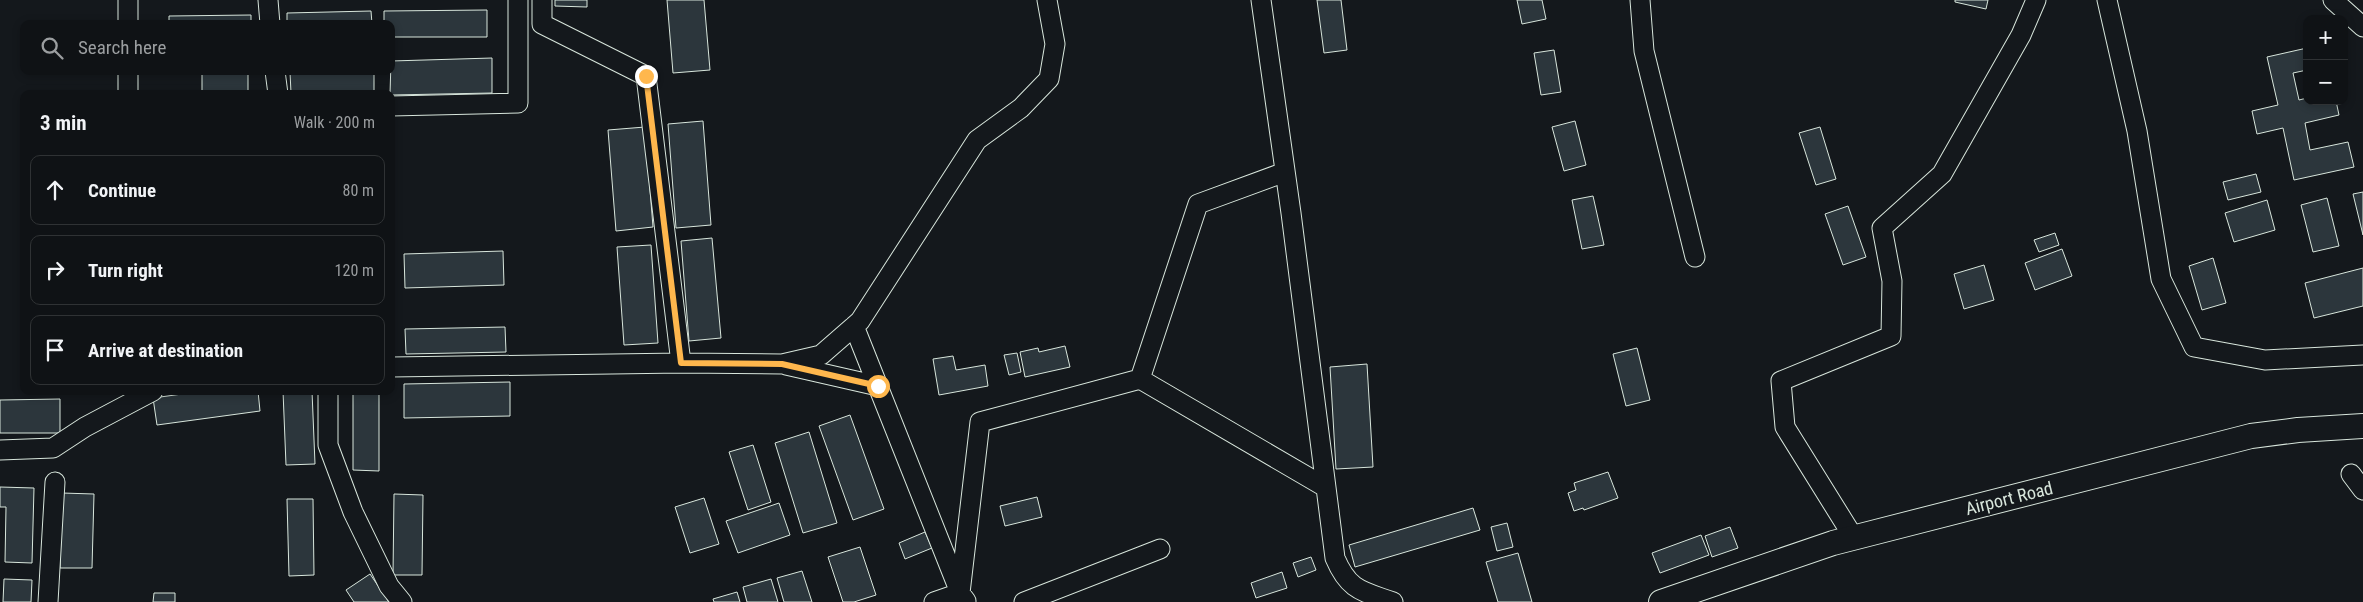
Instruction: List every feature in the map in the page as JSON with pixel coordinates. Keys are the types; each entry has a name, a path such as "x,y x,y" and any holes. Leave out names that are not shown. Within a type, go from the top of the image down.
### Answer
{"main road":[{"name":"Airport Road","path":"1661,602 1854,538 2251,436 2298,430 2363,426"}],"lane":[{"path":"128,0 128,20"},
{"path":"268,0 270,20"},
{"path":"395,106 518,103 518,0"},
{"path":"542,0 542,24 646,76 681,363"},
{"path":"782,364 821,355 860,321 977,140 1021,108 1049,79 1055,44 1047,0"},
{"path":"1260,0 1285,172 1335,558 1342,576 1356,589 1393,602"},
{"path":"1640,0 1644,51 1695,257"},
{"path":"1854,538 1785,427 1780,381 1891,336 1892,281 1882,228 1942,174 2021,36 2036,0"},
{"path":"2108,0 2137,132 2162,279 2194,347 2266,360 2363,355"},
{"path":"2333,0 2363,27"},
{"path":"128,75 128,90"},
{"path":"276,75 278,90"},
{"path":"1140,380 1198,204 1285,172"},
{"path":"854,326 963,597"},
{"path":"395,367 681,363 782,364 878,386"},
{"path":"963,597 980,422 1140,380 1325,487"},
{"path":"0,450 53,448 85,427 145,395"},
{"path":"328,395 328,446 353,512 390,586 402,602"},
{"path":"2351,474 2363,490"},
{"path":"48,602 55,482"},
{"path":"1024,602 1160,549"},
{"path":"934,602 963,597"}],"building":[{"path":"555,0 587,0 587,7 555,6"},
{"path":"667,0 704,0 710,70 673,73"},
{"path":"1317,0 1341,0 1347,50 1324,53"},
{"path":"1517,0 1542,0 1546,19 1522,24"},
{"path":"1955,0 1988,0 1986,9 1955,2"},
{"path":"487,10 487,37 395,37 395,20 384,20 384,11"},
{"path":"371,11 372,20 287,20 287,13"},
{"path":"251,15 251,20 169,20 169,16"},
{"path":"2303,49 2303,71 2293,73 2299,100 2303,99 2303,105 2337,105 2339,115 2305,123 2310,150 2348,142 2354,167 2294,180 2283,128 2257,134 2252,111 2278,105 2267,57"},
{"path":"1554,50 1561,92 1541,95 1534,53"},
{"path":"492,58 492,93 395,95 395,90 390,90 391,75 395,75 395,61"},
{"path":"202,75 248,75 248,90 202,90"},
{"path":"290,75 374,75 374,90 291,90"},
{"path":"703,121 711,225 676,228 668,124"},
{"path":"1575,121 1586,165 1564,171 1552,127"},
{"path":"645,127 653,227 616,231 608,130"},
{"path":"1820,127 1836,179 1816,185 1799,133"},
{"path":"2256,174 2261,192 2228,200 2223,182"},
{"path":"2363,192 2363,235 2353,194"},
{"path":"1593,196 1604,245 1582,249 1572,200"},
{"path":"2327,198 2339,246 2313,252 2301,205"},
{"path":"2267,200 2275,230 2234,242 2225,213"},
{"path":"1848,206 1866,257 1843,265 1825,214"},
{"path":"2055,233 2059,245 2039,252 2034,240"},
{"path":"712,238 721,338 689,341 681,241"},
{"path":"651,245 658,343 624,345 617,247"},
{"path":"2062,249 2072,276 2035,290 2025,263"},
{"path":"503,251 504,285 405,288 404,254"},
{"path":"2213,258 2226,303 2202,310 2189,266"},
{"path":"1984,265 1994,300 1964,309 1954,274"},
{"path":"2363,268 2363,306 2314,318 2305,283"},
{"path":"505,327 506,352 406,354 405,329"},
{"path":"1065,346 1070,367 1025,377 1020,352 1038,348 1039,352"},
{"path":"1637,348 1650,400 1626,406 1613,354"},
{"path":"1017,353 1021,372 1009,375 1004,355"},
{"path":"953,356 956,370 985,365 988,386 939,395 933,359"},
{"path":"1367,364 1373,467 1336,469 1330,367"},
{"path":"510,382 510,416 404,418 404,384"},
{"path":"175,395 258,395 260,411 157,425 153,398"},
{"path":"283,395 312,395 315,464 286,465"},
{"path":"353,395 379,395 379,471 353,470"},
{"path":"60,399 60,433 0,433 0,400"},
{"path":"850,415 884,509 853,520 819,426"},
{"path":"809,432 837,523 803,533 775,443"},
{"path":"753,445 771,502 748,510 729,452"},
{"path":"1608,472 1618,498 1584,510 1583,508 1574,511 1568,493 1576,490 1574,483"},
{"path":"0,487 34,488 32,563 5,562 6,507 0,507"},
{"path":"62,493 94,494 92,568 60,568"},
{"path":"394,494 423,495 422,575 393,575"},
{"path":"1037,497 1042,517 1005,526 1000,506"},
{"path":"704,498 719,544 690,553 675,507"},
{"path":"287,499 313,499 314,575 289,576"},
{"path":"779,503 790,535 738,553 726,521"},
{"path":"1473,508 1480,530 1355,567 1349,545"},
{"path":"1507,523 1513,547 1497,551 1491,527"},
{"path":"1730,527 1738,548 1712,557 1705,536"},
{"path":"925,532 932,548 905,559 899,543"},
{"path":"1701,535 1709,555 1660,573 1652,553"},
{"path":"860,547 876,595 854,602 843,602 828,557"},
{"path":"1518,553 1532,602 1498,602 1486,562"},
{"path":"1311,557 1316,570 1298,577 1293,563"},
{"path":"802,571 812,602 784,602 777,578"},
{"path":"1282,572 1287,588 1256,598 1251,583"},
{"path":"370,574 389,602 354,602 346,590"},
{"path":"4,579 32,580 31,602 3,602"},
{"path":"771,579 778,602 747,602 743,587"},
{"path":"737,592 740,602 714,602 713,599"},
{"path":"154,593 175,593 175,602 153,602"}],"route":[{"path":"646,76 681,363 782,364 878,386"}]}
